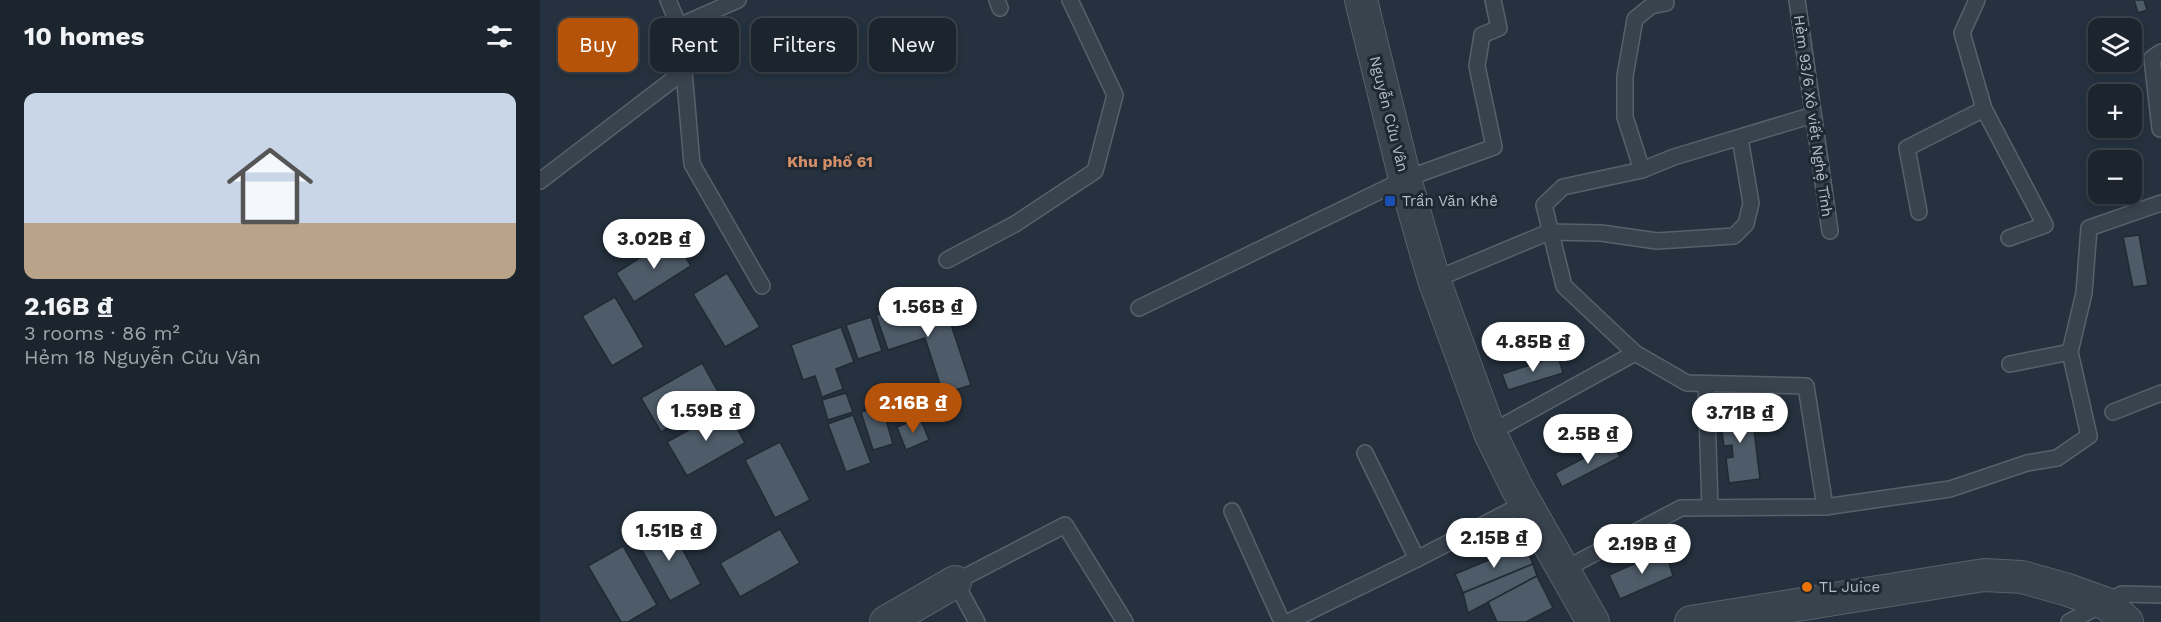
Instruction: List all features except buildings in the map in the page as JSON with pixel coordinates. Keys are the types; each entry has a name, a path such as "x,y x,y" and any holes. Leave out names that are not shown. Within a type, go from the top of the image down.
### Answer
{"street":[{"name":"Nguyễn Cửu Vân","path":"1362,0 1405,179 1434,280 1490,433 1525,503 1593,622"},
{"path":"1690,622 1984,574 2022,577 2117,613"},
{"path":"886,622 955,582"}],"lane":[{"path":"668,0 676,18"},
{"path":"698,18 738,0"},
{"path":"947,260 1015,224 1095,171 1115,95 1070,0"},
{"path":"1139,308 1405,179 1494,147 1477,66 1482,35 1499,28 1493,0"},
{"path":"1642,170 1625,117 1624,76 1635,20 1651,6 1666,3 1665,0"},
{"name":"Hẻm 93/6 Xô viết Nghệ Tĩnh","path":"1797,0 1830,231"},
{"path":"1977,0 1962,33 1984,109 2045,225 2009,238"},
{"path":"2160,129 2152,58 2161,52"},
{"path":"540,181 683,72"},
{"path":"684,72 692,164 762,286"},
{"path":"1919,212 1907,148 1984,109"},
{"path":"1813,115 1674,157 1642,170 1563,187 1544,205 1564,286 1635,353 1687,383 1806,386 1825,507"},
{"path":"1434,280 1550,232 1601,233 1657,241 1734,236 1746,224 1750,203 1740,138"},
{"path":"1563,570 1681,508 1825,507 1950,489 2027,463 2057,458 2088,436 2070,352 2084,294 2089,228 2161,203"},
{"path":"2010,364 2070,352"},
{"path":"1490,433 1635,353"},
{"path":"1706,384 1710,507"},
{"path":"2113,412 2161,393"},
{"path":"1365,453 1417,559"},
{"path":"1288,622 1525,503"},
{"path":"1232,511 1282,622"},
{"path":"977,622 955,582 1065,525 1125,622"},
{"path":"2069,622 2117,613 2122,594 2161,595"}],"place":[{"name":"Trần Văn Khê","path":"1390,201"},
{"name":"TL Juice","path":"1807,587"}],"district":[{"name":"Khu phố 61","path":"830,161"}]}
